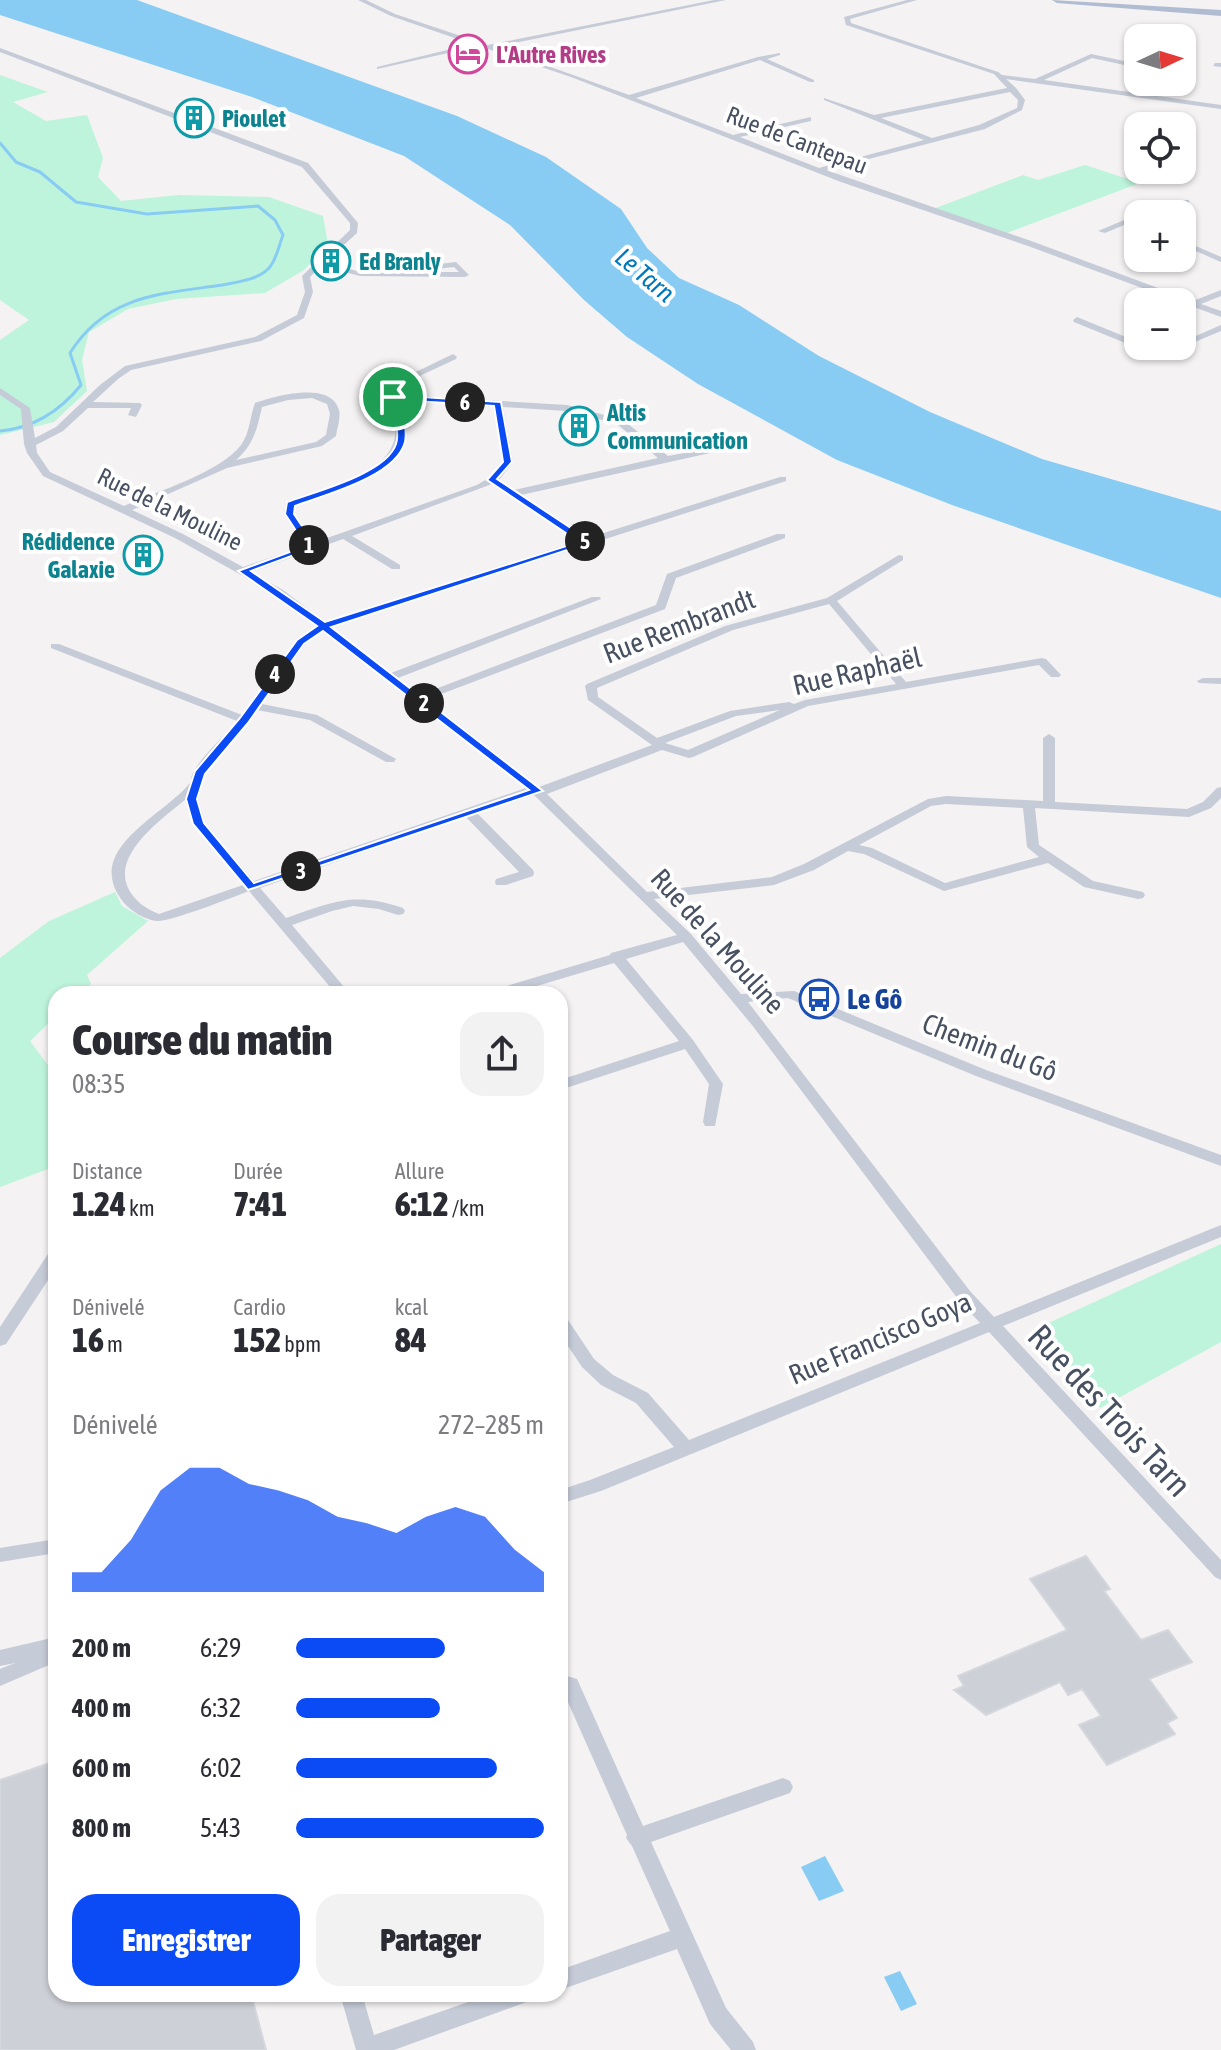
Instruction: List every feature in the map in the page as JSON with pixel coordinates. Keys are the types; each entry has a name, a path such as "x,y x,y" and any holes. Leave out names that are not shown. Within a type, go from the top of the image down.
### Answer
{"main road":[{"path":"1057,0 1221,13"}],"street":[{"name":"Rue de Cantepau","path":"361,0 393,15 629,97 819,171 1148,288"},
{"path":"379,68 723,0"},
{"path":"914,0 846,18 848,24 864,31 1004,77 1221,107"},
{"path":"0,50 305,165 354,223 354,231 306,276 309,292 301,316 286,327 248,341 128,368 109,378 89,405 53,434 29,444 25,408 0,391"},
{"path":"629,97 714,75 726,65 778,54"},
{"path":"1037,81 1091,56 1124,63"},
{"path":"759,58 812,81"},
{"path":"783,68 794,66"},
{"path":"819,171 1012,115 1020,109 1022,100 1004,77"},
{"path":"873,117 1014,89"},
{"path":"826,99 932,140"},
{"path":"732,137 808,119"},
{"path":"1102,231 1124,224"},
{"path":"1196,248 1221,260"},
{"path":"319,263 344,272 374,274 465,275 456,264 374,274"},
{"path":"1196,303 1221,293"},
{"name":"Rue de Cantepau","path":"1196,305 1221,314"},
{"path":"1077,320 1124,339"},
{"path":"1196,338 1221,328"},
{"path":"311,547 289,514 290,504 365,477 391,458 400,444 401,429 393,397 396,384 453,357"},
{"path":"124,510 224,466 319,444 331,436 335,411 332,405 322,398 296,395 258,405 253,413 251,436 224,466"},
{"path":"393,397 567,408 603,416 620,422 665,459"},
{"path":"243,571 481,487 492,480 508,462 498,404"},
{"path":"89,405 137,405 133,415"},
{"name":"Rue de la Mouline","path":"29,444 43,471 67,487 124,510 279,592 537,791 686,937 739,999 989,1323"},
{"path":"515,493 710,450"},
{"path":"336,986 199,824 192,799 199,773 244,720 301,642 323,626 783,479"},
{"path":"492,480 587,542"},
{"path":"345,536 396,567"},
{"path":"415,695 440,691 661,607 671,576 781,536"},
{"name":"Rue Rembrandt","path":"659,744 592,698 591,686 729,628 831,600 899,558"},
{"path":"390,677 596,599"},
{"path":"831,600 902,684"},
{"path":"55,646 244,720"},
{"name":"Rue Raphaël","path":"196,784 145,830 117,869 118,881 128,901 159,918 537,791 659,744 689,754 805,703 1042,661 1055,675"},
{"path":"1203,681 1221,681"},
{"path":"659,744 734,713 805,703"},
{"path":"254,706 313,717 390,759"},
{"path":"1049,738 1049,807"},
{"path":"644,896 774,881 847,847 928,803 946,800 1189,813 1207,805 1221,791"},
{"path":"1029,806 1033,847 1089,884 1138,895"},
{"path":"469,812 528,873 501,882"},
{"path":"847,847 868,851 944,887 1050,858"},
{"path":"283,924 346,902 373,900 398,911"},
{"path":"520,986 686,937"},
{"path":"616,956 688,1043 716,1084 710,1122"},
{"name":"Chemin du Gô","path":"739,999 789,994 981,1073 1220,1159"},
{"path":"568,1082 688,1043"},
{"name":"Rue Francisco Goya","path":"568,1494 1221,1231"},
{"path":"0,1340 48,1267"},
{"name":"Rue des Trois Tarn","path":"989,1323 1221,1572"},
{"path":"568,1333 588,1363 607,1380 642,1398 686,1449"},
{"path":"0,1555 48,1547"},
{"path":"0,1658 48,1647"},
{"path":"0,1678 48,1657"},
{"path":"568,1684 718,2016 745,2050"},
{"path":"636,1838 783,1787"},
{"path":"568,1977 682,1937"},
{"path":"353,2002 366,2050 499,2002"}],"green space":[{"path":"0,75 48,92 13,102 46,121 87,115 103,158 98,177 121,201 178,195 269,197 323,216 328,244 304,270 265,293 176,299 128,309 89,332 82,360 87,391 54,422 0,435 0,340 29,320 0,300"},
{"path":"1085,165 1124,178 1124,184 1137,184 1007,233 933,209 1023,175 1038,180"},
{"path":"115,892 122,906 148,921 87,975 91,984 89,986 48,986 48,1024 30,1041 48,1065 48,1169 0,1187 0,958 49,921"},
{"path":"1221,1244 1221,1342 1100,1408 1031,1331"}],"water":[{"name":"Le Tarn","path":"0,0 137,0 457,116 546,157 621,209 647,248 679,278 739,305 819,356 930,412 1042,459 1221,511 1221,598 952,505 837,460 698,384 627,337 584,300 510,225 404,156 252,97 0,15"},
{"path":"825,1856 844,1891 819,1901 801,1867"},
{"path":"900,1971 917,2004 901,2011 884,1977"}],"building":[{"path":"1086,1556 1110,1589 1104,1591 1141,1640 1168,1630 1192,1662 1149,1679 1177,1718 1167,1723 1175,1734 1107,1765 1079,1725 1101,1716 1082,1689 1068,1695 1060,1682 986,1715 954,1690 964,1686 958,1676 1067,1630 1030,1579"},
{"path":"48,1764 48,2002 253,2002 266,2050 0,2050 0,1780"}],"waterway":[{"path":"0,143 16,162 40,172 76,202 147,214 258,206 275,220 283,235 273,262 258,276 240,282 156,295 118,308 100,319 70,353 81,385 73,394 45,417 0,431"}],"place":[{"name":"L'Autre Rives","path":"468,54"},
{"name":"Pioulet","path":"194,118"},
{"name":"Ed Branly","path":"331,261"},
{"name":"Altis Communication","path":"579,426"},
{"name":"Rédidence Galaxie","path":"143,555"},
{"name":"Le Gô","path":"819,999"}],"route":[{"path":"393,397 401,429 400,444 391,458 365,477 290,504 289,514 311,547 243,571 279,592 311,616 323,626 516,774 537,791 522,793 252,888 199,824 192,799 199,773 244,720 301,642 323,626 587,542 492,480 499,476 508,462 498,404 393,397"}]}
